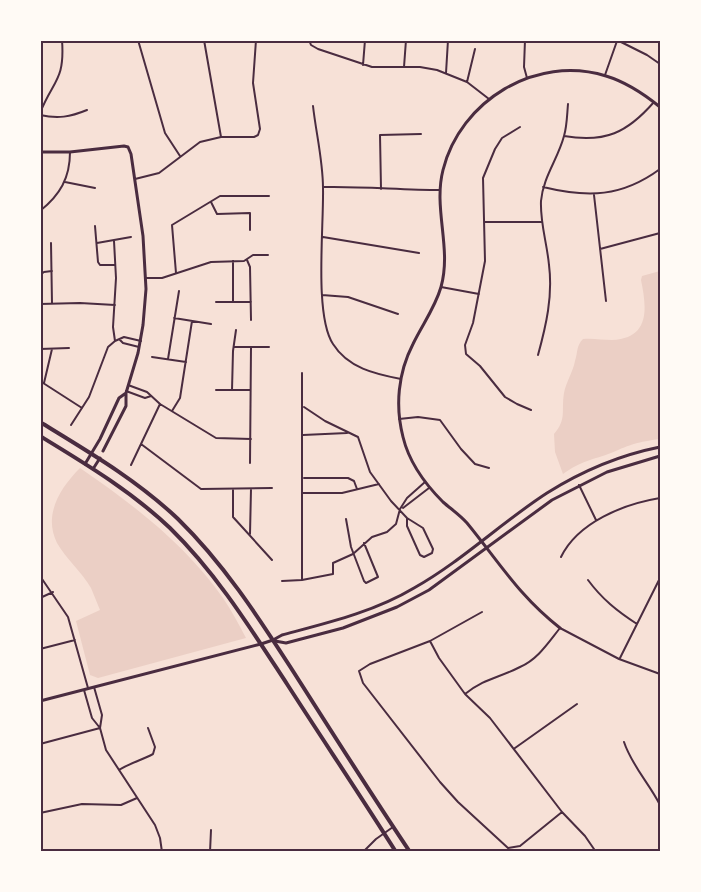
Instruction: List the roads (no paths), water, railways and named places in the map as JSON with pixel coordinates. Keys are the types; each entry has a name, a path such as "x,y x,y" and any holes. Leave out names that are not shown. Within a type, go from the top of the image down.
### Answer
{"main road":[{"path":"40,422 100,458 150,495 196,537 230,577 273,640 410,852"},
{"path":"40,436 93,469 150,510 188,547 222,587 261,644 396,852"}],"street":[{"path":"62,40 63,61 60,76 40,114 55,118 87,110"},
{"path":"138,40 165,133 180,156"},
{"path":"204,40 220,137"},
{"path":"135,179 159,173 200,142 220,137 258,135 260,129 253,83 256,40"},
{"path":"309,40 310,45 318,49 363,65 383,69 420,68 446,73 467,82 489,99"},
{"path":"363,65 366,40"},
{"path":"404,68 406,40"},
{"path":"446,73 448,40"},
{"path":"525,40 524,67 527,78"},
{"path":"604,75 617,41 648,55 660,64"},
{"path":"467,82 475,49"},
{"path":"660,107 621,81 590,72 561,71 527,78 515,83 476,110 454,141 442,172 440,190 445,254 441,287 433,309 413,344 401,379 399,419 409,456 425,482 466,522 520,591 540,612 560,628 619,659 660,674"},
{"path":"564,136 591,139 620,132 654,102"},
{"path":"538,355 549,308 550,287 547,246 541,222 543,187 564,136 568,104"},
{"path":"313,106 323,187 322,295 327,330 332,344 356,366 373,373 401,379"},
{"path":"520,127 502,138 483,178 485,261 473,323 465,345 465,354 480,366 505,397 531,410"},
{"path":"381,189 380,135 421,134"},
{"path":"40,152 128,147 135,179 146,278 141,341 126,392 126,406 93,469"},
{"path":"40,211 54,199 65,182 70,152"},
{"path":"543,187 594,195 629,187 650,177 660,169"},
{"path":"65,182 94,188"},
{"path":"323,187 440,190"},
{"path":"594,195 606,301"},
{"path":"176,273 172,225 220,196 268,196"},
{"path":"211,202 218,213 250,213 250,230"},
{"path":"484,222 541,222"},
{"path":"95,226 100,266 115,265"},
{"path":"600,249 660,233"},
{"path":"97,243 131,237"},
{"path":"323,237 419,253"},
{"path":"114,241 113,327 115,341"},
{"path":"51,243 52,303"},
{"path":"146,278 162,278 212,262 247,260 253,255 268,255"},
{"path":"247,260 250,267 251,320"},
{"path":"233,261 233,302"},
{"path":"40,275 52,271"},
{"path":"441,287 479,294"},
{"path":"168,359 178,291"},
{"path":"322,295 348,297 398,314"},
{"path":"216,302 250,302"},
{"path":"40,304 115,305"},
{"path":"174,318 211,324"},
{"path":"172,411 180,398 192,321"},
{"path":"232,390 236,330"},
{"path":"71,425 89,397 108,347 124,337 141,341"},
{"path":"120,339 123,343 140,347"},
{"path":"234,347 269,347"},
{"path":"250,462 251,347"},
{"path":"40,349 69,348"},
{"path":"52,349 42,382 82,408"},
{"path":"152,357 186,362"},
{"path":"302,374 304,407 302,580"},
{"path":"128,386 147,392 160,404 216,438 251,439"},
{"path":"216,390 250,390"},
{"path":"126,392 145,398 151,396"},
{"path":"85,464 119,398 126,392"},
{"path":"131,465 160,404"},
{"path":"304,407 360,439 368,466 379,484 388,498 407,518 423,528 434,549 432,553 420,555 407,526 407,518"},
{"path":"111,417 119,421"},
{"path":"399,419 418,417 440,420 475,464 489,468"},
{"path":"303,435 350,433"},
{"path":"141,444 201,489 272,488"},
{"path":"40,701 261,644 393,599 433,577 538,499 573,478 614,460 660,447"},
{"path":"273,640 286,643 343,628 397,607 429,590 552,500 579,485 621,467 660,456"},
{"path":"302,478 348,478 354,481 357,489"},
{"path":"282,581 333,574 333,563 353,554 364,543 387,532 396,524 406,498 425,482"},
{"path":"302,493 342,493 379,484"},
{"path":"579,485 597,521"},
{"path":"400,509 430,487"},
{"path":"233,489 233,517 272,560"},
{"path":"250,536 251,489"},
{"path":"561,557 567,546 597,521 630,505 660,498"},
{"path":"346,519 353,554 365,582 378,578 364,543"},
{"path":"40,576 68,617 92,718 100,728 106,750 155,825 162,852"},
{"path":"619,659 660,578"},
{"path":"588,580 611,607 637,624"},
{"path":"40,598 53,592"},
{"path":"482,612 430,640 370,664 359,671 371,694 440,782 508,848 520,846 562,812"},
{"path":"465,694 483,681 518,669 528,663 536,657 560,628"},
{"path":"40,649 75,640"},
{"path":"430,640 439,658 465,694 490,718 562,812 585,836 596,852"},
{"path":"94,687 102,715 100,728"},
{"path":"514,748 577,704"},
{"path":"40,744 100,728"},
{"path":"119,770 153,754 155,747 148,728"},
{"path":"624,742 629,758 653,790 660,805"},
{"path":"40,813 82,804 121,805 137,798"},
{"path":"363,852 393,827"},
{"path":"210,852 211,830"}]}
